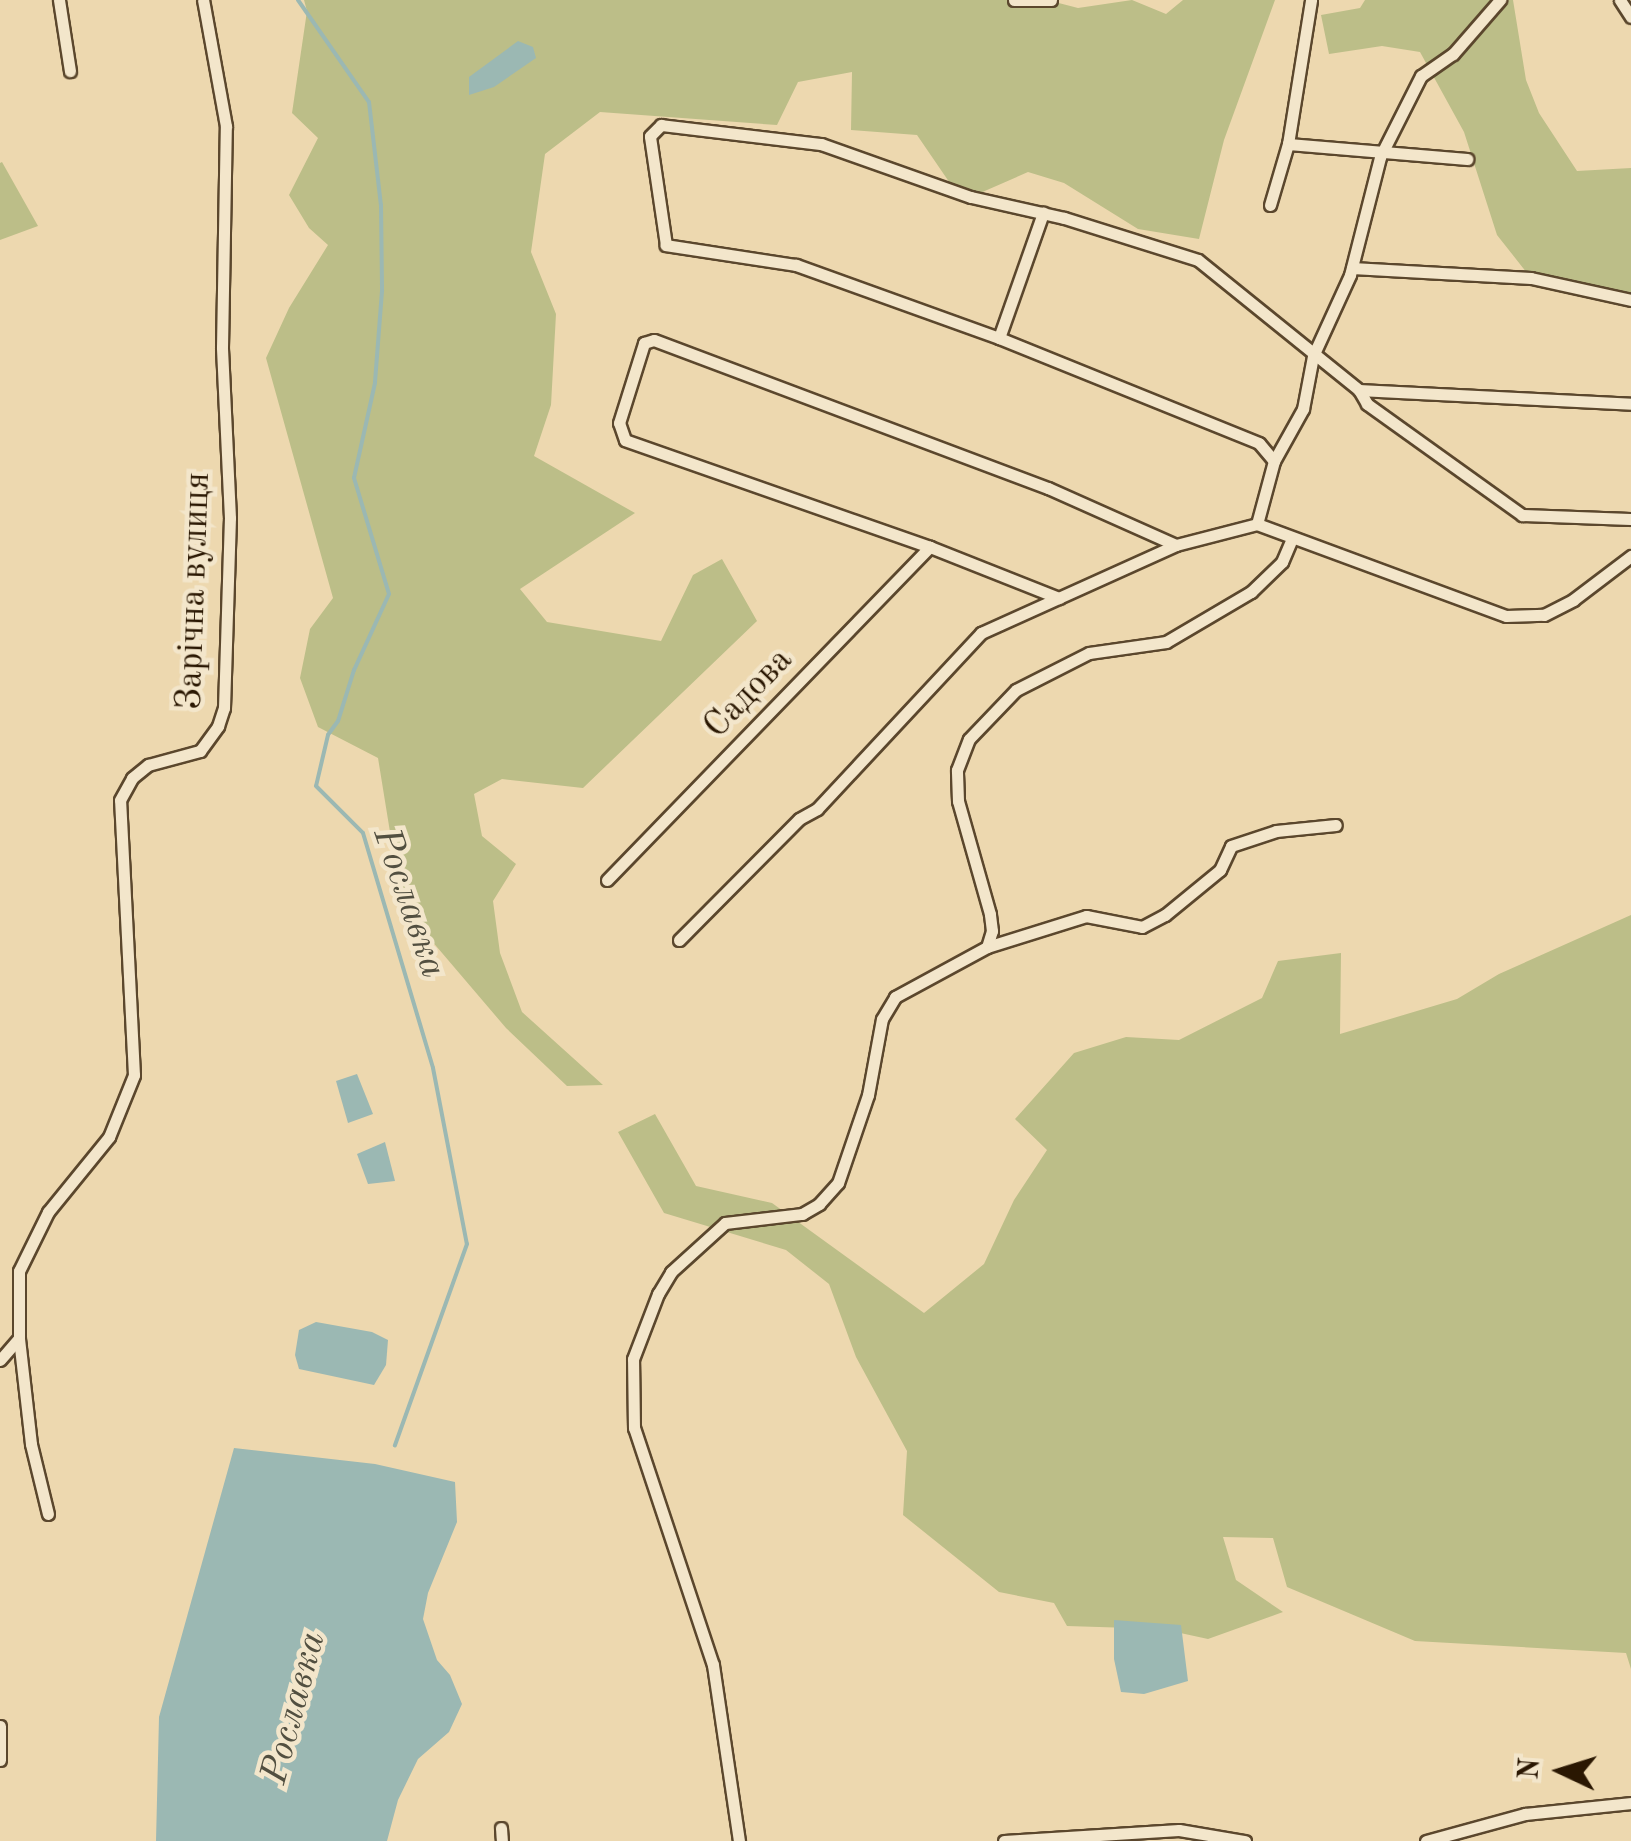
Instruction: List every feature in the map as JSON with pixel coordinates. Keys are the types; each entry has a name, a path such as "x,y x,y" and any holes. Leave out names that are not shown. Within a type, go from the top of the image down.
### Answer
{"street":[{"path":"59,0 70,70"},
{"name":"Зарічна вулиця","path":"48,1514 31,1444 19,1338 19,1272 48,1212 109,1137 134,1075 120,800 132,778 148,765 200,751 210,740 224,708 230,518 222,347 226,126 203,0"},
{"path":"1014,0 1051,0"},
{"path":"1270,204 1288,144 1311,0"},
{"path":"1257,524 1274,462 1303,409 1313,356 1352,268 1383,151 1421,76 1453,54 1500,0"},
{"path":"1620,0 1631,16"},
{"path":"1274,462 1259,443 998,338 796,265 666,245 650,136 661,124 821,144 971,197 1198,260 1358,390 1368,404 1522,515 1631,519"},
{"path":"1288,144 1467,160"},
{"path":"998,338 1043,214"},
{"path":"1352,268 1531,278 1631,300"},
{"path":"1059,598 930,547 625,440 619,423 644,343 654,340 1048,488 1176,545"},
{"path":"1358,390 1631,404"},
{"path":"679,940 798,819 817,809 981,632 1176,545 1257,524 1506,616 1544,614 1573,600 1631,556"},
{"path":"987,947 992,932 990,914 958,801 957,770 969,738 1016,690 1089,654 1166,642 1252,592 1282,562 1292,538"},
{"name":"Садова","path":"607,880 930,547"},
{"path":"740,1841 714,1666 634,1428 631,1380 638,1337 671,1272 724,1223 802,1214 838,1183 868,1095 888,1007 896,996 987,947 1086,916 1142,927 1164,916 1220,870 1231,846 1276,831 1336,825"},
{"path":"0,1360 19,1338"},
{"path":"0,1726 0,1760"},
{"path":"1426,1841 1525,1814 1631,1803"},
{"path":"1004,1841 1179,1830 1245,1841"}],"green space":[{"path":"304,0 1014,0 1051,1 1078,8 1132,0 1166,14 1183,0 1275,0 1224,140 1199,239 1138,229 1064,183 1028,172 971,197 956,192 917,135 851,130 852,72 798,82 777,125 600,112 545,154 531,252 556,314 551,405 534,456 635,513 520,589 547,622 661,641 693,575 722,559 757,621 583,788 502,779 474,794 482,836 516,864 493,901 500,953 522,1012 603,1085 567,1086 506,1028 402,906 378,758 318,727 300,678 310,629 333,598 266,358 289,308 328,245 309,228 289,195 318,138 292,113 307,11"},
{"path":"1365,0 1513,0 1526,80 1539,113 1577,171 1631,168 1631,300 1531,278 1497,235 1464,132 1420,52 1382,46 1329,54 1321,15 1360,8"},
{"path":"0,163 38,226 0,240"},
{"path":"1631,915 1631,1669 1626,1653 1415,1641 1287,1587 1273,1538 1223,1537 1236,1580 1283,1612 1208,1639 1162,1629 1067,1626 1054,1603 999,1592 903,1515 907,1451 856,1357 829,1284 786,1250 664,1213 618,1132 655,1114 696,1186 772,1203 924,1313 984,1264 1014,1200 1047,1150 1015,1119 1074,1053 1126,1037 1179,1040 1262,998 1278,961 1341,953 1340,1034 1457,999 1499,974"}],"water":[{"path":"518,41 533,47 536,58 494,87 469,95 469,77"},
{"path":"357,1074 373,1114 348,1123 336,1081"},
{"path":"385,1142 395,1181 368,1184 357,1154"},
{"path":"316,1322 372,1332 388,1340 386,1365 374,1385 299,1369 295,1355 299,1330"},
{"path":"234,1448 375,1464 455,1482 457,1522 428,1593 423,1619 437,1660 450,1675 462,1704 449,1732 418,1759 398,1800 387,1841 156,1841 159,1717"},
{"path":"1114,1620 1181,1625 1188,1681 1144,1694 1121,1692 1114,1659"}],"waterway":[{"name":"Рославка","path":"298,0 369,102 381,205 382,291 375,383 354,478 389,594 354,670 338,721 328,735 316,786 363,833 433,1068 467,1244 395,1445"}]}
